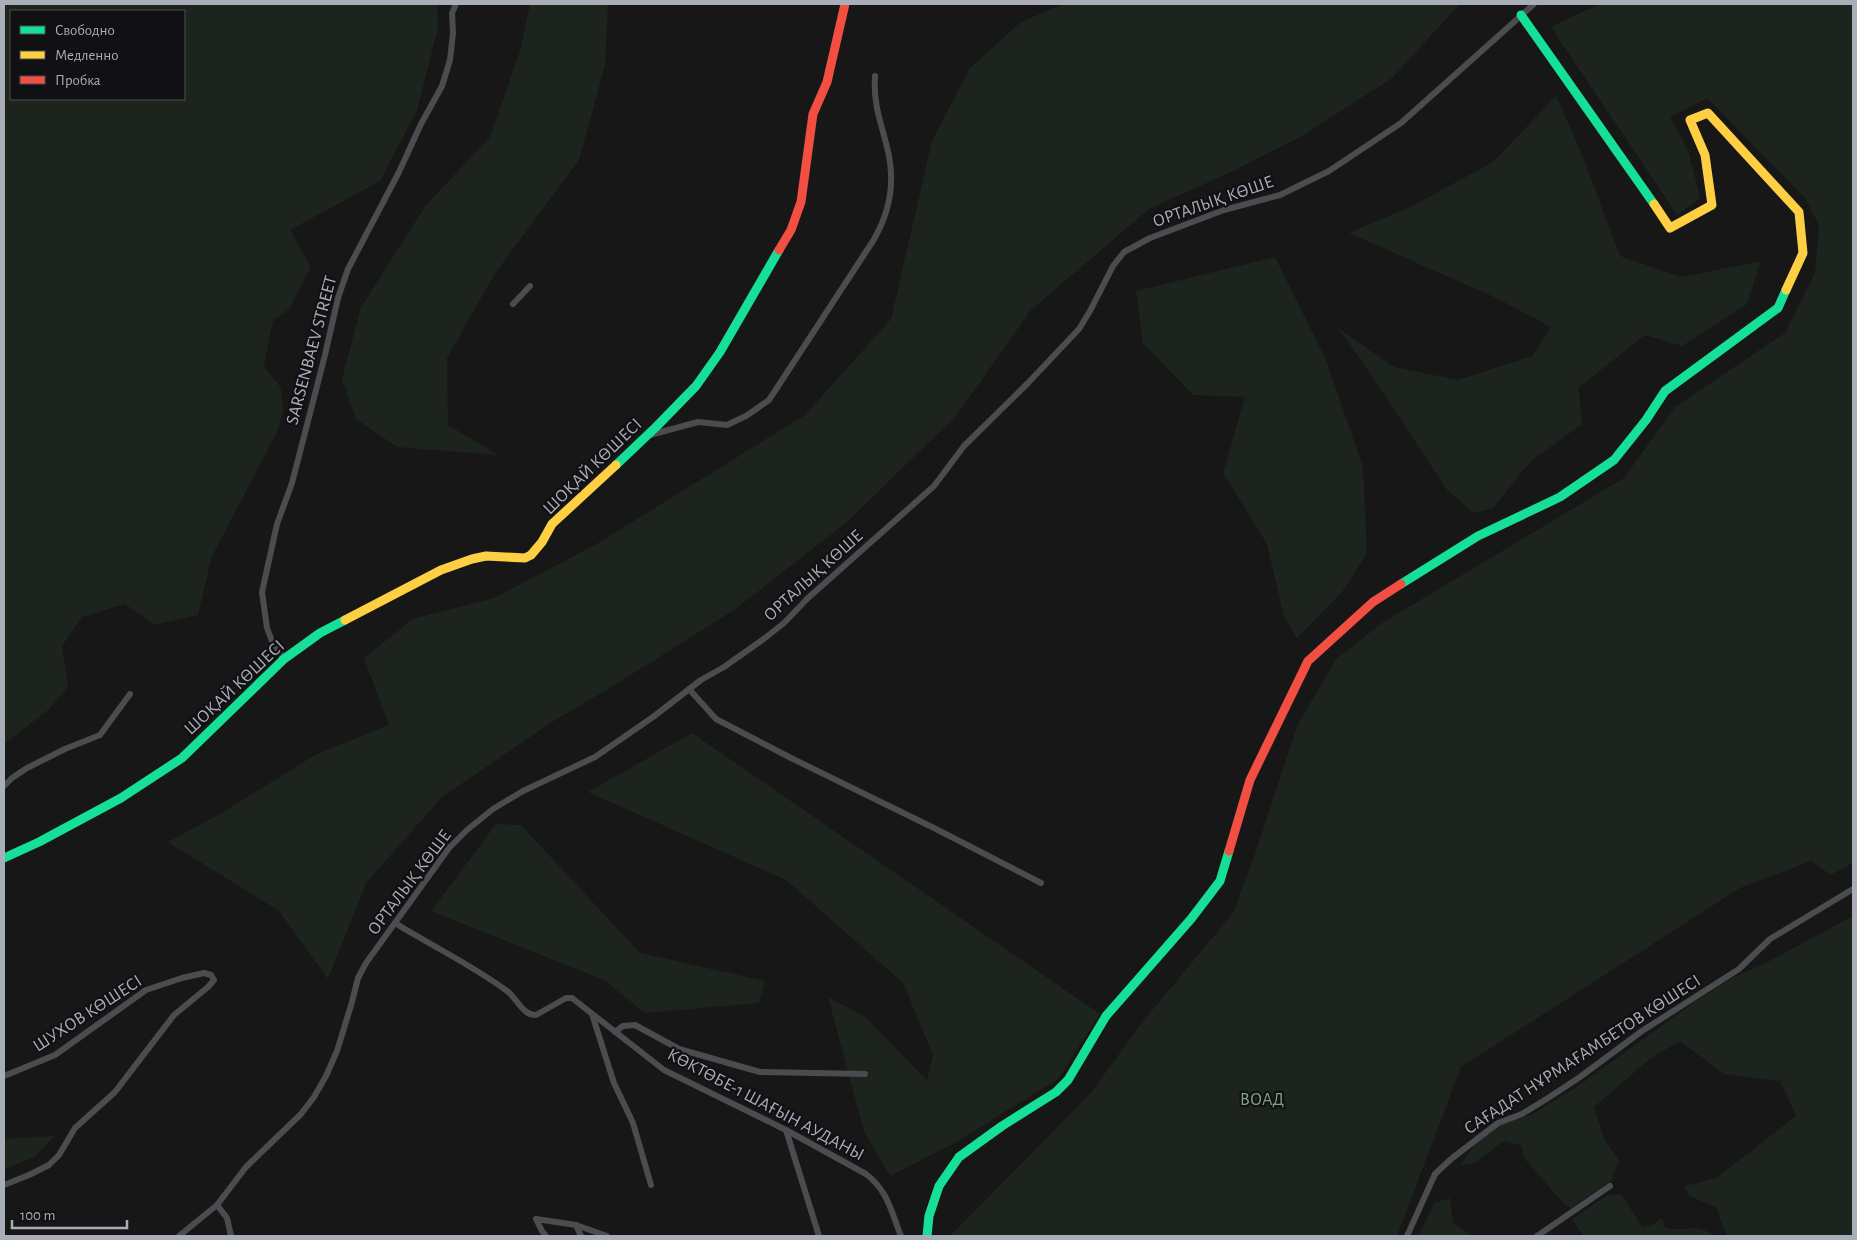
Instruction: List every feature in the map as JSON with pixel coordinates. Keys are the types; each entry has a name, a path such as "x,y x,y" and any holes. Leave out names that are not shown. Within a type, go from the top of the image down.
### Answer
{"street":[{"name":"SARSENBAEV STREET","path":"284,659 272,641 267,628 262,592 277,524 292,483 338,298 348,269 442,86 450,60 453,33 452,13 456,4"},
{"name":"ШОҚАЙ КӨШЕСІ","path":"4,858 39,842 121,798 182,758 284,659 320,633 441,570 486,556 525,558 531,555 542,542 552,524 646,436 696,386 720,352 791,230 801,202 813,114 827,82 845,4"},
{"name":"ОРТАЛЫҚ КӨШЕ","path":"179,1236 216,1205 246,1167 301,1114 314,1097 337,1051 358,978 449,848 493,809 523,791 595,757 784,623 808,598 934,486 964,446 1079,329 1112,266 1124,252 1150,238 1224,210 1280,195 1329,171 1401,123 1534,4"},
{"path":"927,1236 929,1216 939,1186 959,1158 1002,1126 1056,1092 1068,1080 1106,1016 1191,919 1220,881 1250,780 1308,661 1373,602 1478,536 1560,497 1614,460 1666,391 1778,308 1803,252 1799,212 1708,113 1690,120 1705,155 1712,205 1670,228 1521,15"},
{"path":"646,436 698,422 727,424 746,416 769,400 869,248 886,218 892,183 889,156 875,102 875,76"},
{"path":"513,304 530,286"},
{"path":"689,689 716,719 1041,883"},
{"path":"4,786 27,768 65,749 100,735 130,694"},
{"name":"САҒАДАТ НҰРМАҒАМБЕТОВ КӨШЕСІ","path":"1407,1236 1435,1174 1451,1159 1498,1123 1522,1114 1548,1098 1580,1077 1642,1030 1740,970 1770,939 1853,889"},
{"name":"КӨКТӨБЕ-1 ШАҒЫН АУДАНЫ","path":"395,923 486,976 510,993 526,1012 531,1015 566,998 572,998 664,1070 786,1130 866,1174 878,1183 885,1194 901,1236"},
{"name":"ШУХОВ КӨШЕСІ","path":"4,1076 55,1055 146,990 204,973 211,975 214,980 174,1015 116,1092 74,1128 59,1155 49,1165 4,1185"},
{"path":"592,1014 614,1083 632,1123 651,1185"},
{"path":"615,1032 623,1026 635,1025 679,1049 760,1072 866,1074"},
{"path":"786,1130 819,1236"},
{"path":"1536,1236 1610,1186"},
{"path":"216,1205 227,1218 231,1236"},
{"path":"546,1236 536,1219 576,1225 607,1236"},
{"path":"576,1225 581,1236"}],"green space":[{"path":"4,4 437,4 438,28 417,110 380,181 290,230 311,267 289,309 273,321 264,366 281,388 283,411 277,432 212,556 198,615 154,625 125,604 82,617 62,646 68,687 48,710 4,744"},
{"path":"530,4 608,4 605,65 579,160 494,275 447,358 448,425 498,455 397,447 356,419 342,379 361,307 426,205 490,137 521,48"},
{"path":"1064,4 1460,4 1392,78 1302,136 1231,172 1149,209 1031,310 956,416 847,522 734,610 610,688 555,720 442,797 366,883 328,979 279,911 168,842 220,814 315,755 389,725 364,658 413,619 494,598 595,545 805,415 891,319 932,141 970,68 1021,22"},
{"name":"ВОАД","path":"1604,4 1853,4 1853,863 1831,875 1811,861 1740,888 1461,1067 1397,1236 951,1235 1089,1095 1145,1019 1233,913 1254,857 1297,726 1336,659 1382,623 1624,478 1675,407 1785,333 1815,273 1819,225 1804,197 1707,98 1670,117 1688,150 1700,198 1677,215 1551,27 1586,10"},
{"path":"1556,96 1582,155 1620,256 1681,277 1761,261 1747,304 1682,346 1645,335 1579,387 1582,424 1530,462 1493,508 1474,513 1447,490 1339,329 1394,367 1458,380 1532,356 1551,327 1494,297 1349,233 1414,205 1493,162"},
{"path":"1275,257 1326,360 1363,467 1367,553 1342,592 1297,638 1284,617 1267,544 1223,473 1245,397 1193,395 1143,343 1136,291"},
{"path":"692,733 1100,1014 1058,1079 953,1144 890,1176 864,1131 828,997 864,1016 927,1080 933,1055 903,983 786,880 588,792"},
{"path":"496,824 521,825 640,953 765,981 759,1003 645,1013 604,980 431,911"},
{"path":"1853,916 1853,1236 1727,1236 1716,1207 1689,1196 1685,1186 1716,1178 1796,1116 1780,1081 1724,1074 1680,1041 1651,1058 1594,1107 1604,1139 1619,1160 1612,1180 1571,1208 1563,1203 1524,1158 1521,1145 1504,1141 1474,1163 1460,1165 1477,1142 1501,1124 1533,1114 1574,1089 1696,1001 1732,978 1764,964"},
{"path":"54,1136 35,1157 4,1169 4,1139"},
{"path":"1621,1194 1642,1227 1654,1224 1662,1218 1665,1228 1696,1228 1715,1236 1584,1236 1572,1219 1608,1195"},
{"path":"1450,1198 1453,1223 1468,1233 1467,1236 1419,1236 1434,1203"}],"traffic: fast":[{"path":"1521,15 1654,204"},
{"path":"616,465 696,386 720,352 779,250"},
{"path":"1401,584 1478,536 1560,497 1614,460 1646,420 1665,391 1778,308 1786,290"},
{"path":"4,858 39,842 121,798 182,758 284,659 320,633 345,620"},
{"path":"927,1236 929,1216 939,1186 959,1157 1002,1126 1056,1092 1068,1080 1106,1016 1191,919 1220,881 1229,851"}],"traffic: slow":[{"path":"1654,204 1670,228 1712,205 1705,155 1690,120 1708,113 1799,212 1803,253 1786,290"},
{"path":"345,620 441,570 472,559 486,556 525,558 531,555 542,542 552,524 616,465"}],"traffic: jam":[{"path":"779,250 791,230 801,202 813,114 827,82 845,4"},
{"path":"1229,851 1250,780 1308,661 1373,602 1401,584"}]}
